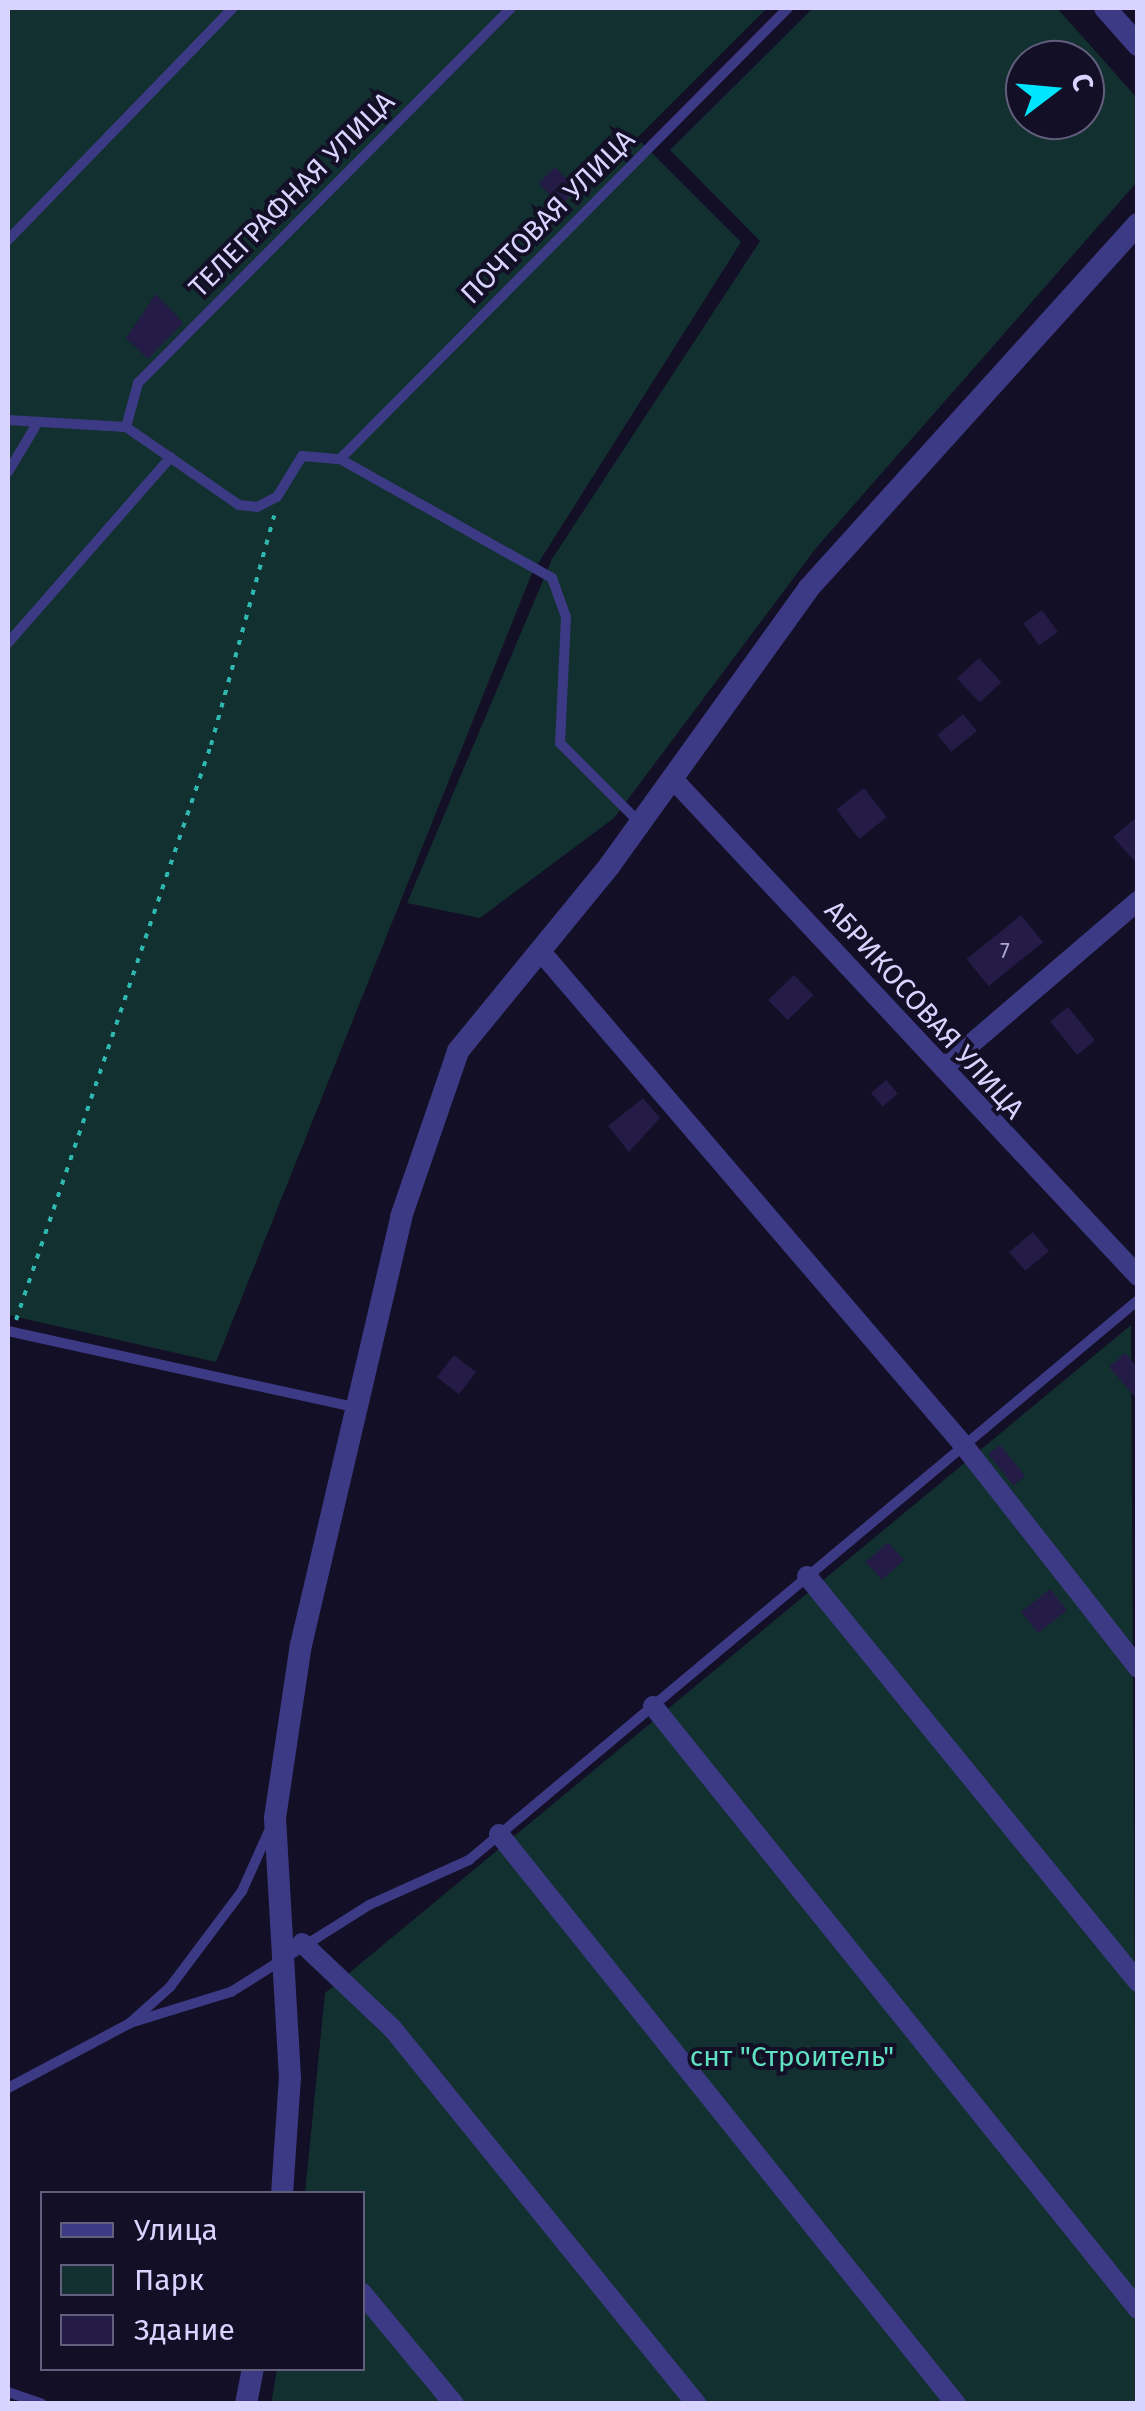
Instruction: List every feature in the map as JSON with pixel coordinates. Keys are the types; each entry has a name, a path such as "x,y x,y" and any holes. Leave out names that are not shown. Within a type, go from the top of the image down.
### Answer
{"street":[{"path":"1105,8 1138,45"},
{"path":"282,2191 290,2078 275,1818 301,1645 361,1408 422,1140 458,1050 542,953 808,589 1138,224"},
{"name":"АБРИКОСОВАЯ УЛИЦА","path":"672,778 943,1068 1081,1226 1138,1276"},
{"path":"943,1068 1138,901"},
{"path":"542,953 961,1442 1138,1668"},
{"path":"808,1576 1138,1982"},
{"path":"653,1706 1138,2310"},
{"path":"499,1834 956,2404"},
{"path":"302,1944 392,2028 696,2404"},
{"path":"365,2297 454,2404"},
{"path":"246,2404 252,2371"}],"lane":[{"path":"8,240 233,8"},
{"name":"ТЕЛЕГРАФНАЯ УЛИЦА","path":"126,426 138,384 511,8"},
{"name":"ПОЧТОВАЯ УЛИЦА","path":"340,459 788,8"},
{"path":"8,420 35,427 126,426 239,505 276,497 302,456 340,459 552,578 566,617 560,743 640,822"},
{"path":"8,472 35,427"},
{"path":"8,643 171,457"},
{"path":"8,2088 130,2023 231,1992 283,1963 302,1944 442,1875 499,1834 808,1576 961,1442 1138,1300"},
{"path":"10,1331 361,1408"},
{"path":"130,2023 205,1944 275,1818"},
{"path":"8,2392 42,2404"}],"path":[{"path":"10,1331 211,744 276,497"}],"green space":[{"path":"8,8 767,8 637,138 741,242 532,573 216,1362 8,1315"},
{"path":"813,8 1057,8 1085,40 1005,40 1005,140 1105,140 1105,62 1137,98 1137,182 816,548 614,818 480,918 407,903 552,559 760,241 670,150"},
{"name":"снт \"Строитель\"","path":"1131,1325 1137,2403 271,2404 277,2371 365,2371 365,2191 305,2191 325,1993"}],"building":[{"path":"555,167 577,189 561,205 539,183"},
{"path":"156,294 183,323 148,359 126,338"},
{"path":"1042,610 1058,632 1039,645 1023,624"},
{"path":"979,658 1002,682 980,703 957,678"},
{"path":"963,714 977,731 951,752 937,735"},
{"path":"864,788 887,817 859,839 836,810"},
{"path":"1138,816 1138,865 1113,837"},
{"path":"1021,915 1043,942 989,986 967,959"},
{"path":"794,975 813,995 788,1020 768,1000"},
{"path":"1068,1007 1095,1040 1077,1055 1050,1021"},
{"path":"886,1080 898,1094 883,1107 871,1093"},
{"path":"643,1098 660,1118 629,1152 608,1126"},
{"path":"1033,1232 1049,1251 1025,1271 1009,1252"},
{"path":"1125,1353 1138,1368 1138,1400 1109,1367"},
{"path":"454,1355 476,1372 459,1394 437,1377"},
{"path":"1000,1445 1025,1476 1014,1486 988,1454"},
{"path":"888,1542 904,1560 882,1580 866,1562"},
{"path":"1050,1589 1067,1610 1038,1633 1021,1612"}]}
